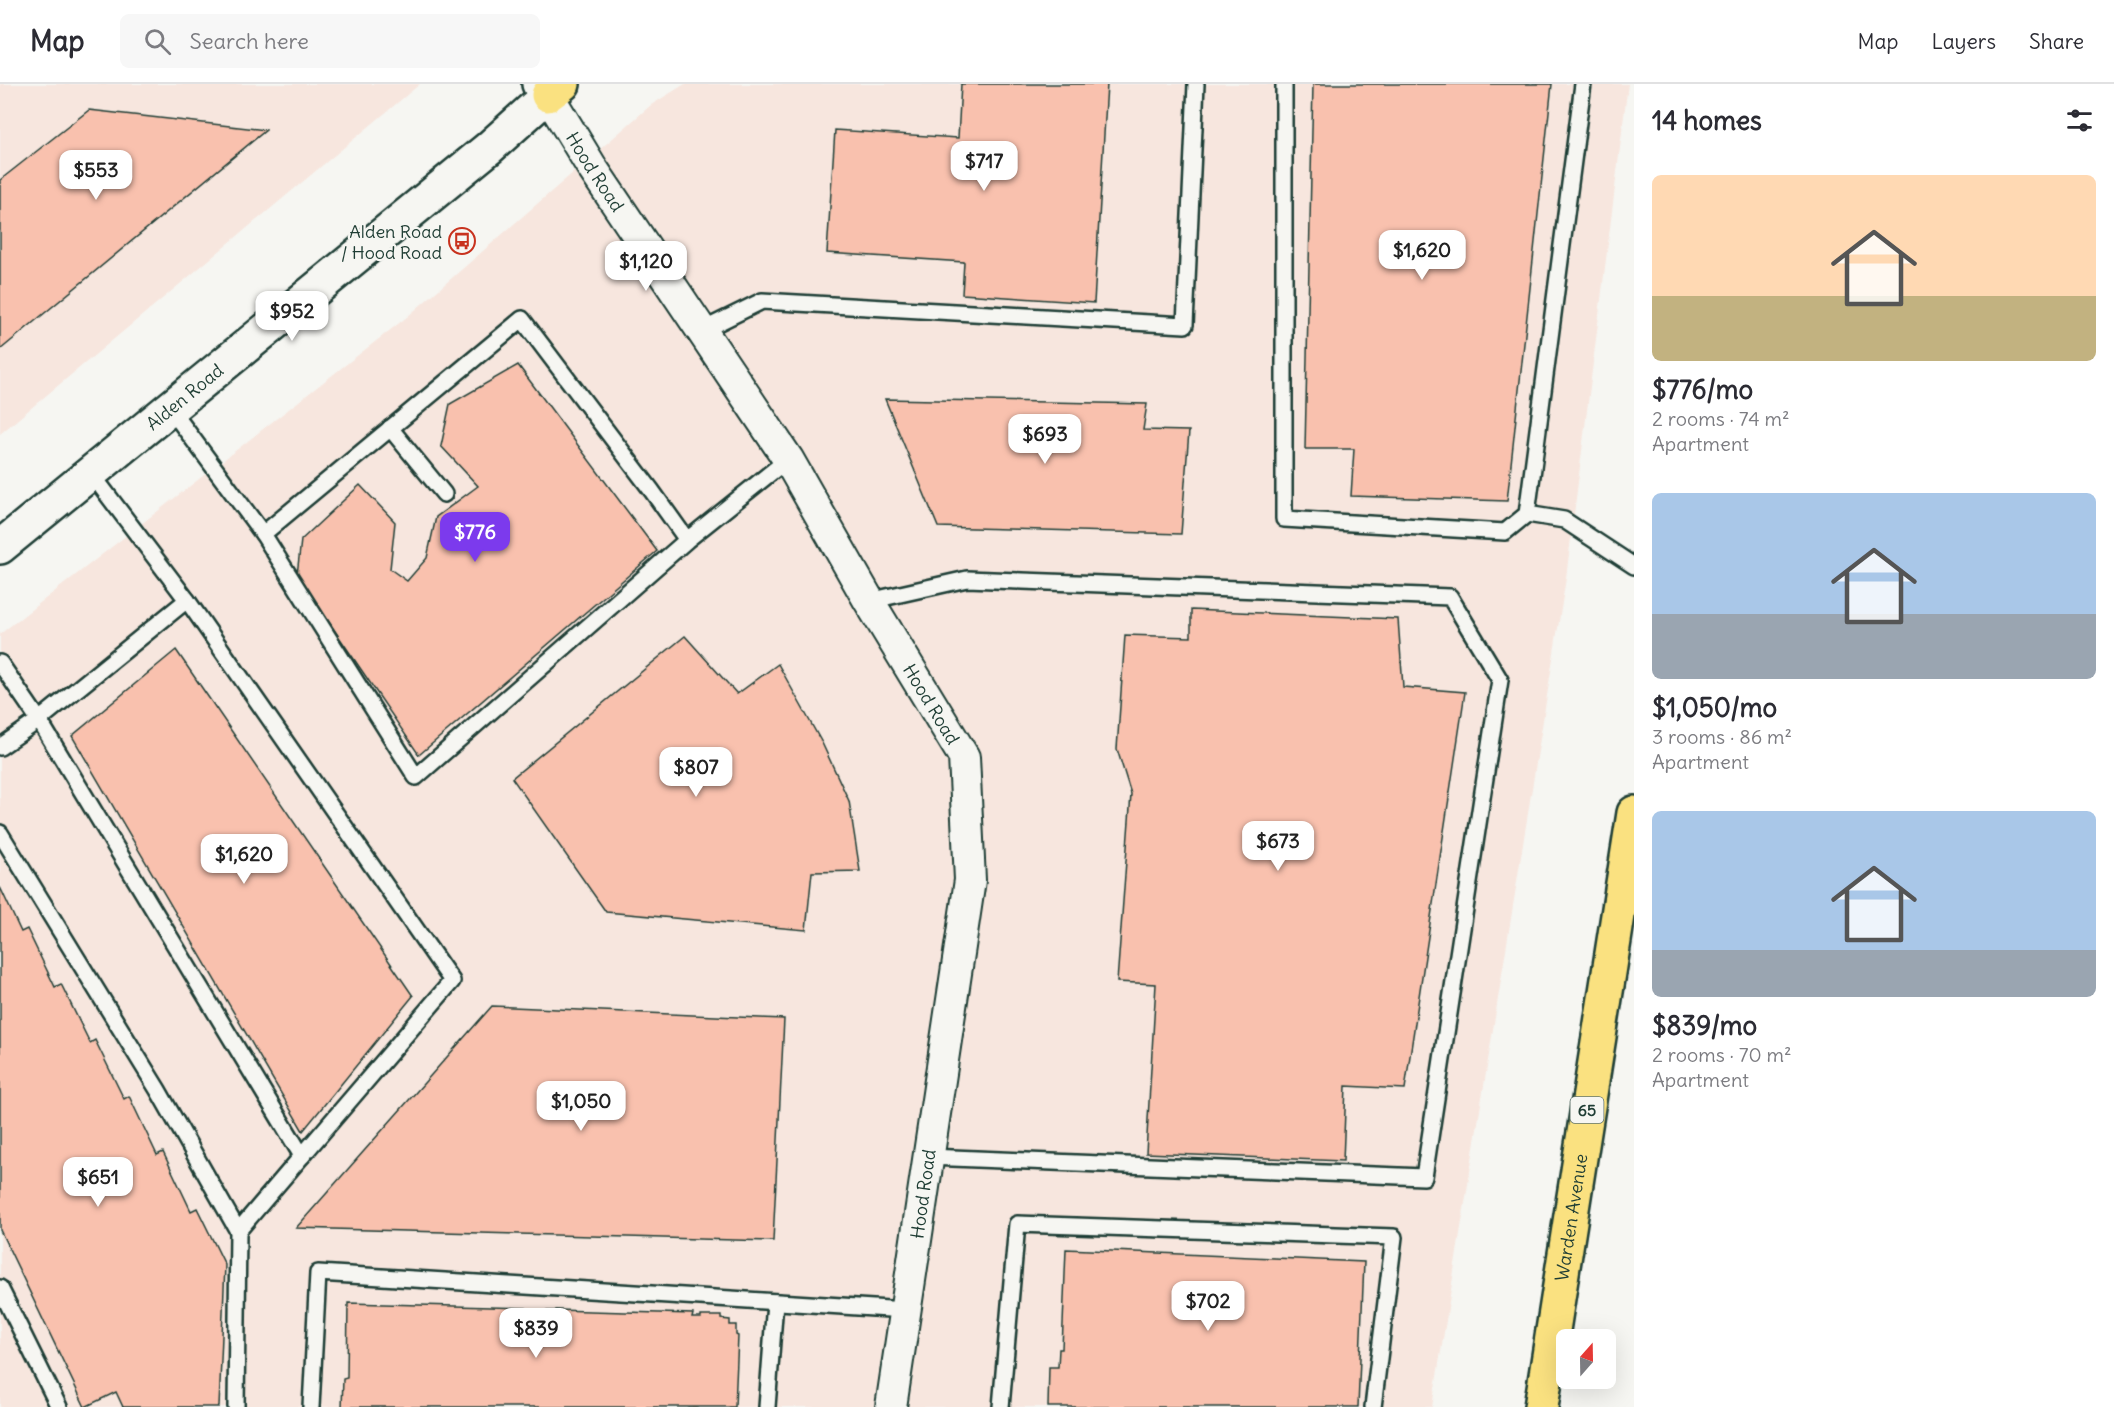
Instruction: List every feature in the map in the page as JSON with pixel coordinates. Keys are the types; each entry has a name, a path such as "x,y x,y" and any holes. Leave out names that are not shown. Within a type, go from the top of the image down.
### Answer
{"main road":[{"name":"Alden Road","path":"0,547 489,148 550,88"},
{"name":"Warden Avenue","path":"1541,1407 1634,813"}],"street":[{"name":"Hood Road","path":"550,88 593,169 788,459 869,601 964,757 970,880 891,1407"}],"lane":[{"path":"701,331 762,301 1185,325 1196,84"},
{"path":"1284,84 1284,519 1505,532 1527,514 1582,84"},
{"path":"263,534 522,319 687,540"},
{"path":"170,408 263,534 416,777 687,540 788,459"},
{"path":"390,428 444,494"},
{"path":"91,473 187,600 452,981 238,1231"},
{"path":"1527,514 1564,520 1634,566"},
{"path":"869,601 967,579 1450,597 1500,680 1424,1177 928,1157"},
{"path":"0,747 39,720 187,600"},
{"path":"0,663 39,720 302,1156"},
{"path":"0,833 158,1090 238,1231 236,1407"},
{"path":"1001,1407 1017,1224 1394,1237 1373,1407"},
{"path":"311,1407 318,1273 905,1310"},
{"path":"0,1288 59,1407"},
{"path":"767,1407 775,1302"}],"shaded area":[{"path":"0,84 420,84 0,434"},
{"path":"685,84 1628,84 1566,578 1432,1407 0,1407 0,634 407,317 651,105"}],"building":[{"path":"961,84 1107,84 1094,303 962,294 964,262 827,253 835,130 958,138"},
{"path":"1313,84 1552,84 1507,501 1351,496 1354,449 1305,449"},
{"path":"89,110 266,130 0,350 0,180"},
{"path":"518,365 657,551 419,755 297,575 301,540 360,485 395,522 390,569 407,581 427,558 436,517 478,486 441,446 450,404"},
{"path":"885,399 1147,404 1143,430 1189,431 1181,534 938,527"},
{"path":"1191,610 1398,619 1403,687 1465,692 1405,1089 1346,1086 1343,1161 1146,1153 1156,984 1117,982 1131,794 1117,749 1125,635 1191,637"},
{"path":"685,636 737,694 778,664 822,743 849,801 860,871 812,872 806,930 606,912 512,778"},
{"path":"176,650 413,996 303,1131 72,736"},
{"path":"0,887 21,932 27,929 55,987 61,984 90,1043 95,1040 124,1099 129,1096 157,1155 163,1152 191,1211 197,1208 225,1265 219,1407 123,1407 116,1392 85,1407 0,1230"},
{"path":"492,1006 784,1019 773,1241 296,1228"},
{"path":"1066,1249 1364,1262 1358,1407 1048,1407 1049,1367 1058,1367 1059,1349 1062,1349"},
{"path":"348,1303 526,1308 526,1318 547,1319 547,1311 556,1310 693,1314 692,1318 721,1316 721,1319 730,1320 730,1325 736,1325 738,1336 735,1407 342,1407 343,1379 347,1378"}],"place":[{"name":"Alden Road / Hood Road","path":"462,241"}]}
